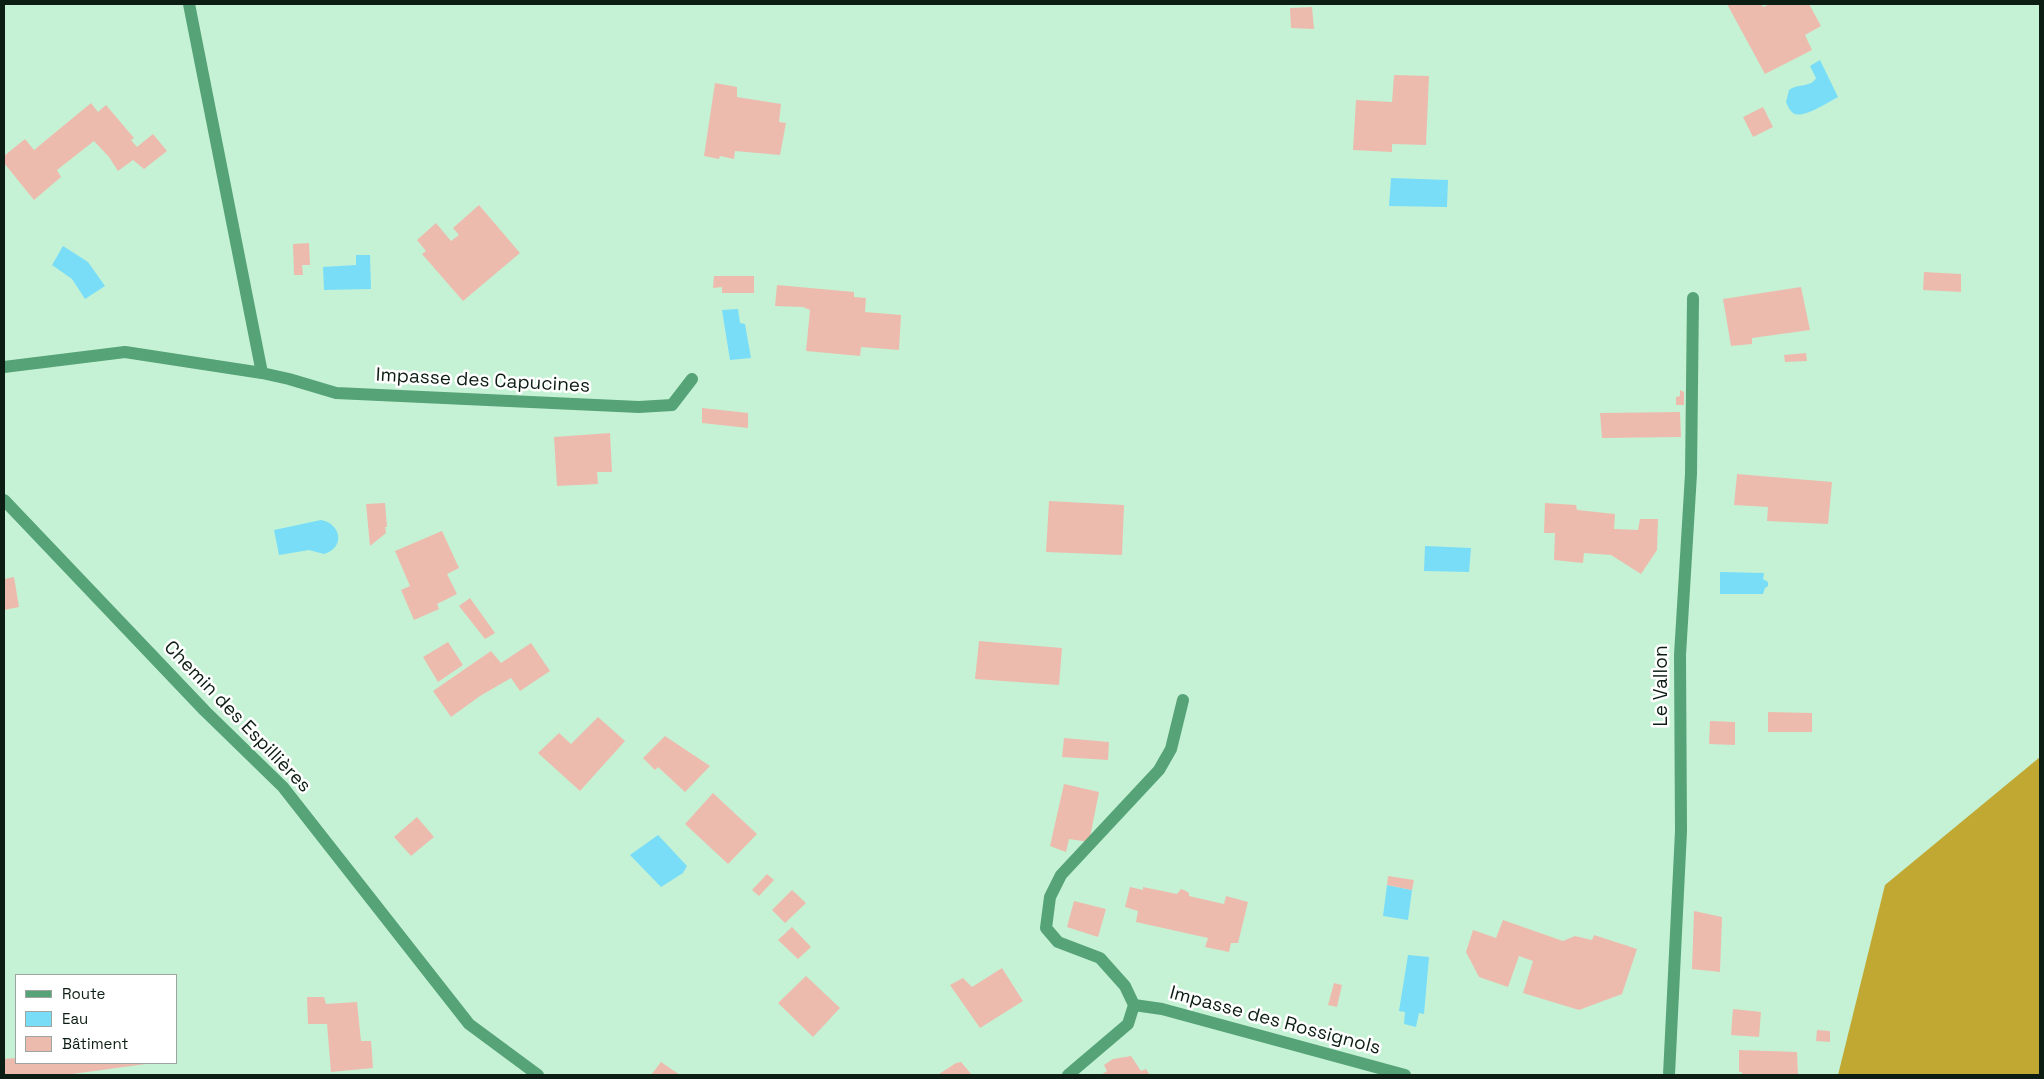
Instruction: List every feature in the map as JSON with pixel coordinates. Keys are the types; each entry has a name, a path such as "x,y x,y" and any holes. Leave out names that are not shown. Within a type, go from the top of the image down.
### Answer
{"street":[{"path":"189,4 262,374"},
{"name":"Le Vallon","path":"1669,1075 1681,831 1680,655 1691,474 1694,298"},
{"name":"Impasse des Capucines","path":"4,367 125,352 289,379 336,393 639,407 672,404 692,379"},
{"name":"Chemin des Espillières","path":"4,500 205,711 283,787 469,1024 538,1075"},
{"path":"1068,1075 1128,1024 1134,1005 1125,986 1100,958 1058,942 1046,928 1050,897 1061,875 1159,770 1171,749 1183,700"},
{"name":"Impasse des Rossignols","path":"1134,1005 1162,1009 1405,1075"}],"shaded area":[{"path":"2040,757 2040,1075 1838,1075 1885,885"}],"water":[{"path":"1820,60 1838,97 1809,112 1797,115 1793,113 1786,102 1789,90 1814,81 1816,78 1810,66"},
{"path":"1391,178 1448,180 1447,207 1389,206"},
{"path":"63,246 88,262 105,286 85,299 72,279 52,265"},
{"path":"356,255 370,255 371,289 324,290 323,267 356,265"},
{"path":"738,309 740,323 745,324 751,358 730,360 722,310"},
{"path":"321,520 328,522 337,531 338,542 331,551 324,554 309,550 279,555 274,530"},
{"path":"1425,546 1471,548 1469,572 1424,571"},
{"path":"1720,572 1764,573 1763,579 1768,582 1768,586 1763,594 1720,594"},
{"path":"658,835 687,866 683,873 661,887 630,855"},
{"path":"1387,885 1412,890 1408,920 1383,916"},
{"path":"1408,955 1429,957 1424,1014 1419,1013 1416,1027 1404,1024 1405,1012 1399,1011"}],"building":[{"path":"1727,4 1761,4 1763,7 1771,4 1809,4 1821,26 1805,35 1812,50 1765,74"},
{"path":"1312,7 1314,29 1291,28 1290,8"},
{"path":"1394,75 1429,76 1426,145 1392,144 1392,152 1353,150 1356,100 1392,102"},
{"path":"715,83 737,87 737,97 781,104 779,122 786,123 780,155 735,151 734,159 720,156 719,159 704,156"},
{"path":"91,103 98,112 106,105 134,138 131,140 137,147 153,134 167,151 144,169 133,160 118,171 109,157 94,141 57,170 61,177 34,200 4,163 4,156 25,139 34,150"},
{"path":"1763,107 1773,127 1753,137 1743,117"},
{"path":"479,205 520,253 463,301 422,254 426,251 417,240 436,223 451,241 459,235 453,228"},
{"path":"309,243 310,265 302,265 303,275 294,275 293,244"},
{"path":"1924,272 1961,274 1961,292 1923,290"},
{"path":"714,276 754,276 754,293 722,293 722,287 713,288"},
{"path":"777,285 854,292 854,297 866,298 865,312 901,315 899,350 861,347 860,356 806,351 810,310 803,307 775,306"},
{"path":"1801,287 1810,330 1752,338 1752,344 1731,346 1723,299"},
{"path":"1806,353 1807,361 1785,362 1784,355"},
{"path":"1680,390 1684,392 1684,405 1676,405 1676,397 1680,396"},
{"path":"702,408 748,413 748,428 702,423"},
{"path":"1680,412 1681,437 1602,438 1600,413"},
{"path":"610,433 612,472 597,472 598,484 557,486 554,437"},
{"path":"1737,474 1832,482 1828,524 1767,521 1768,507 1734,505"},
{"path":"1049,501 1124,505 1122,555 1046,552"},
{"path":"385,503 386,533 370,546 366,504"},
{"path":"1545,503 1576,505 1577,510 1615,514 1614,529 1638,530 1640,519 1658,519 1657,550 1641,574 1611,555 1584,553 1583,563 1554,560 1555,533 1544,533"},
{"path":"442,531 459,568 447,574 457,594 437,604 439,609 414,620 401,590 410,586 395,551"},
{"path":"14,577 19,607 4,610 4,579"},
{"path":"470,598 495,633 485,639 459,606"},
{"path":"979,641 1062,648 1059,685 975,679"},
{"path":"448,642 463,665 438,682 423,657"},
{"path":"531,643 550,671 520,691 511,678 480,696 451,717 433,691 491,651 501,663"},
{"path":"1768,712 1812,713 1812,732 1768,732"},
{"path":"598,717 625,741 580,791 538,753 559,733 571,744"},
{"path":"1710,721 1735,722 1735,745 1709,744"},
{"path":"665,736 710,766 685,792 658,767 655,770 643,758"},
{"path":"1064,738 1109,742 1108,760 1062,757"},
{"path":"1064,784 1099,792 1089,842 1069,839 1066,852 1050,846"},
{"path":"713,793 757,834 728,864 685,824"},
{"path":"417,817 434,837 411,856 394,837"},
{"path":"767,874 774,880 759,896 752,890"},
{"path":"1388,876 1414,880 1412,890 1387,885"},
{"path":"1130,887 1143,890 1143,887 1177,894 1181,889 1189,893 1189,896 1224,904 1226,896 1248,902 1238,943 1231,943 1229,952 1205,947 1208,938 1136,922 1138,911 1125,907"},
{"path":"792,890 806,903 785,923 772,910"},
{"path":"1074,901 1106,909 1098,937 1067,927"},
{"path":"1694,911 1722,917 1720,972 1692,969"},
{"path":"1503,920 1563,941 1575,936 1592,940 1594,935 1637,949 1622,994 1579,1010 1523,993 1533,961 1519,956 1508,987 1479,977 1466,952 1473,930 1496,938"},
{"path":"792,927 811,947 798,959 778,940"},
{"path":"1002,968 1023,1001 980,1028 950,985 963,978 972,987"},
{"path":"806,976 840,1008 813,1037 778,1003"},
{"path":"1334,983 1342,985 1337,1007 1328,1005"},
{"path":"307,997 324,997 326,1004 357,1002 361,1041 371,1041 373,1068 331,1072 327,1024 308,1024"},
{"path":"1733,1009 1761,1012 1759,1037 1731,1035"},
{"path":"1817,1030 1830,1031 1830,1042 1816,1041"},
{"path":"1739,1050 1797,1052 1798,1075 1742,1075 1742,1072 1739,1072"},
{"path":"1131,1056 1141,1071 1146,1069 1150,1075 1101,1075 1107,1071 1104,1065 1113,1059"},
{"path":"15,1058 15,1064 146,1064 65,1075 4,1075 4,1059"},
{"path":"661,1062 680,1075 651,1075"},
{"path":"961,1062 972,1075 939,1074 956,1063"}]}
